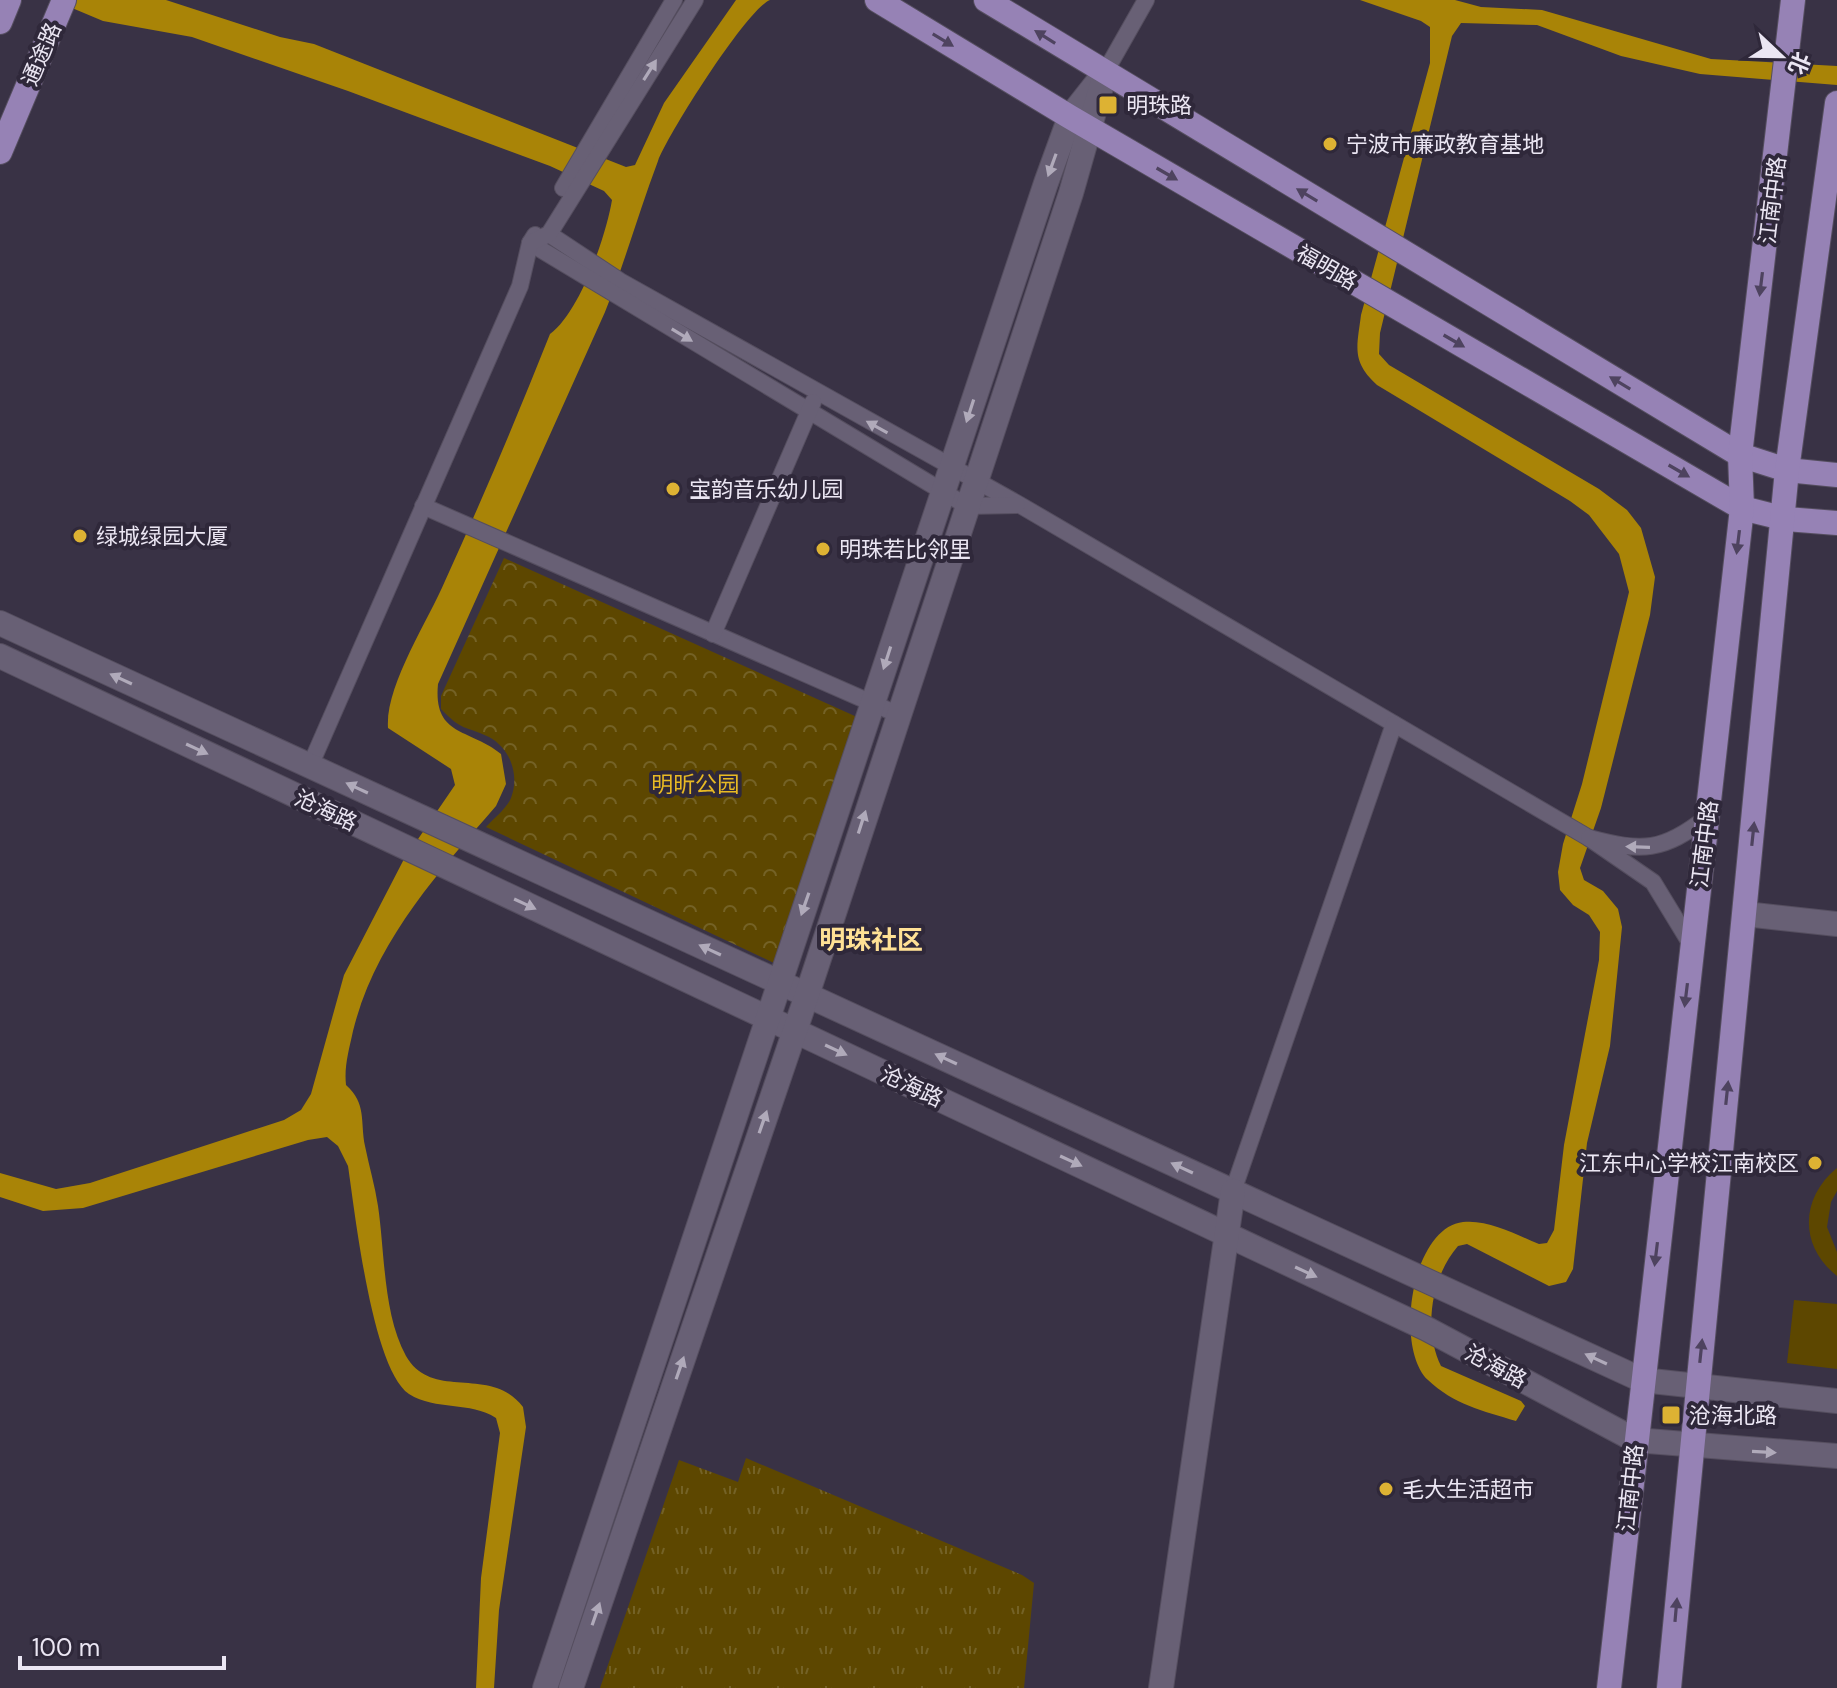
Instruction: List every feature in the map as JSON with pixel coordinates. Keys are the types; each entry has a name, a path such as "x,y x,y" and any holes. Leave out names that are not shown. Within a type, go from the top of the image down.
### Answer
{"main road":[{"path":"0,22 9,0"},
{"name":"福明路","path":"877,0 1080,123 1742,508 1786,519 1837,523"},
{"path":"986,0 1740,455 1787,470 1837,475"},
{"name":"江南中路","path":"1609,1688 1742,508 1740,455 1785,96 1793,0"},
{"name":"通途路","path":"0,152 62,4"},
{"path":"545,1688 950,468 1080,123 1104,74"},
{"path":"1669,1688 1697,1384 1786,519 1787,470 1837,103"},
{"path":"571,1688 807,995 975,482 1080,123"},
{"name":"沧海路","path":"0,623 1642,1380 1837,1401"},
{"name":"沧海路","path":"0,656 1427,1329 1635,1440 1691,1447 1837,1456"},
{"path":"1745,914 1837,924"},
{"path":"1161,1688 1233,1191"}],"street":[{"path":"310,766 520,286 530,243 602,134 674,0"},
{"path":"602,134 695,0"},
{"path":"1104,74 1146,0"},
{"path":"530,243 549,234 571,185"},
{"path":"549,234 569,258"},
{"path":"530,243 569,258 810,412 967,506 1020,505"},
{"path":"618,288 1020,505 1588,838 1653,882 1692,946"},
{"path":"713,634 817,393"},
{"path":"423,506 897,714"},
{"path":"1233,1191 1394,724"},
{"path":"1588,838 1627,847 1665,845 1707,817"}],"green space":[{"name":"明昕公园","path":"504,558 857,717 774,963 486,827 511,798 514,771 508,755 496,742 459,725 441,709 441,696"},
{"path":"1837,1168 1837,1191 1831,1202 1827,1227 1837,1252 1837,1276 1816,1251 1809,1222 1816,1193"},
{"path":"1794,1300 1837,1304 1837,1369 1787,1363"},
{"path":"746,1458 1022,1575 1034,1583 1024,1688 600,1688 679,1460 738,1482"}],"shaded area":[{"path":"53,0 166,0 280,37 314,44 626,167 635,165 664,103 736,0 770,0 759,8 727,48 658,161 605,312 438,684 441,714 447,723 501,754 506,784 496,806 452,857 392,939 363,999 347,1058 346,1085 357,1099 362,1113 365,1146 378,1206 389,1302 398,1339 406,1356 417,1370 431,1377 495,1387 510,1394 523,1407 526,1427 499,1610 494,1688 476,1688 481,1578 500,1433 496,1418 475,1409 419,1399 409,1394 396,1379 375,1323 348,1166 338,1146 327,1137 308,1140 83,1208 43,1211 0,1197 0,1173 56,1189 90,1183 284,1120 301,1110 311,1094 344,975 403,861 455,785 451,769 388,728 393,693 472,520 550,334 572,309 590,272 612,200 604,191 550,166 348,91 192,37 103,21"},
{"path":"1360,0 1455,0 1481,7 1542,10 1711,59 1837,66 1837,85 1700,74 1621,56 1537,25 1461,23 1452,36 1380,333 1379,354 1389,365 1599,489 1627,510 1641,528 1655,577 1650,615 1601,808 1580,868 1584,880 1603,891 1618,909 1622,927 1610,1046 1587,1143 1573,1269 1566,1282 1549,1286 1467,1244 1458,1246 1441,1273 1433,1304 1432,1336 1441,1366 1521,1401 1525,1406 1516,1421 1458,1401 1428,1380 1418,1364 1412,1343 1410,1318 1413,1291 1420,1266 1431,1245 1445,1229 1463,1222 1482,1223 1539,1244 1547,1243 1554,1230 1564,1145 1599,960 1600,932 1589,915 1573,905 1560,890 1558,872 1629,592 1619,554 1589,515 1377,385 1359,361 1357,345 1361,315 1430,63 1430,27"}],"place":[{"name":"明珠路","path":"1108,105"},
{"name":"宁波市廉政教育基地","path":"1330,144"},
{"name":"宝韵音乐幼儿园","path":"673,489"},
{"name":"绿城绿园大厦","path":"80,536"},
{"name":"明珠若比邻里","path":"823,549"},
{"name":"江东中心学校江南校区","path":"1815,1163"},
{"name":"沧海北路","path":"1671,1415"},
{"name":"毛大生活超市","path":"1386,1489"}],"district":[{"name":"明珠社区","path":"871,940"}]}
